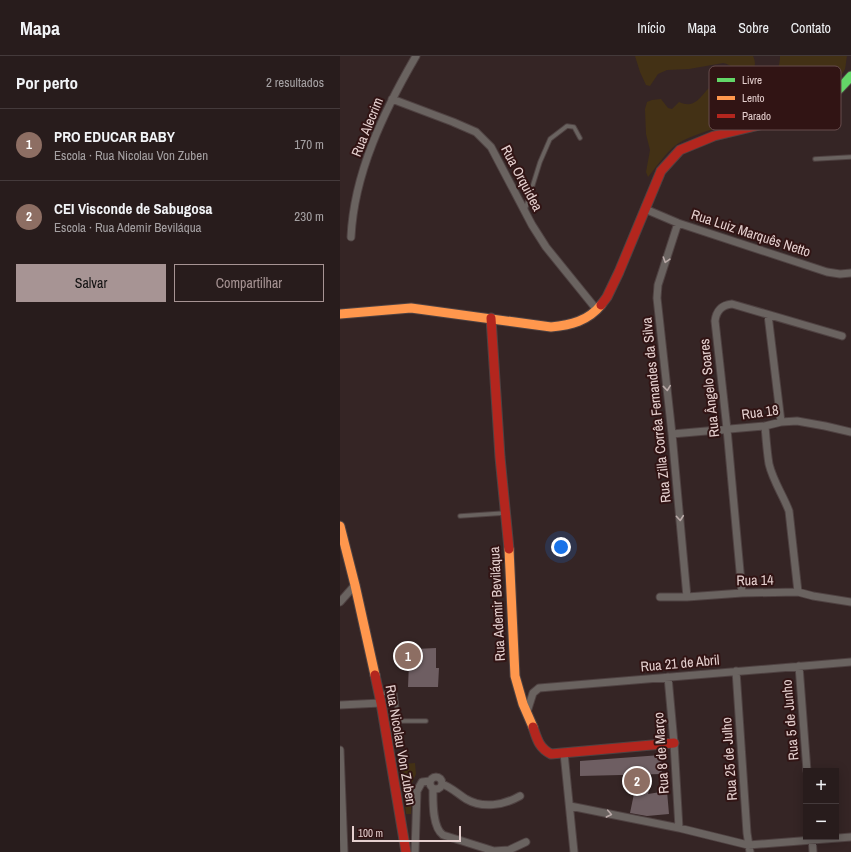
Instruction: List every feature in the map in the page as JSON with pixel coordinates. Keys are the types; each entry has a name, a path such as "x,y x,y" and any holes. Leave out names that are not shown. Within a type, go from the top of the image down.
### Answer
{"street":[{"name":"Rua Alecrim","path":"350,237 352,216 360,181 374,141 392,99 416,56"},
{"path":"841,88 851,76"},
{"name":"Rua Orquidea","path":"392,99 476,132 491,147 525,212 546,247 597,310"},
{"path":"340,314 411,308 551,327 568,325 584,320 597,310 607,297 661,171 680,150 714,136 741,130"},
{"name":"Rua Luiz Marquês Netto","path":"645,209 678,223 827,272 840,274 851,273"},
{"name":"Rua Zilla Corrêa Fernandes da Silva","path":"678,223 658,285 657,298 672,434 687,597"},
{"name":"Rua Ângelo Soares","path":"742,593 727,429 715,321 716,312 721,308 732,304 842,336"},
{"path":"768,315 781,422"},
{"name":"Rua Ademir Beviláqua","path":"491,318 500,456 509,548 515,676 523,704 540,747 547,753 564,753 674,743"},
{"name":"Rua 18","path":"672,434 765,426 781,422 797,421 809,422 851,432"},
{"path":"765,426 769,464 774,479 789,511 798,592"},
{"name":"Rua Nicolau Von Zuben","path":"340,526 355,585 380,698 406,852"},
{"path":"340,602 355,585"},
{"name":"Rua 14","path":"660,597 798,592 851,602"},
{"name":"Rua 21 de Abril","path":"527,712 534,693 539,688 851,662"},
{"name":"Rua 5 de Junho","path":"799,666 807,768"},
{"name":"Rua 25 de Julho","path":"736,671 749,849"},
{"name":"Rua 8 de Março","path":"668,677 679,828"},
{"path":"340,705 380,698"},
{"path":"340,750 344,852"},
{"path":"564,753 574,852"},
{"path":"415,852 417,791 422,782 430,781 432,778 436,777 441,780 442,784 477,804 499,804 509,802 520,796"},
{"path":"430,781 430,786 433,788 435,819 439,830 443,835 494,851 508,850 526,842"},
{"path":"433,788 438,789 442,784"},
{"path":"570,806 679,828 749,849 803,840"},
{"path":"839,837 851,837"},
{"path":"812,840 814,852"}],"lane":[{"path":"525,212 540,162 550,139 567,126 574,127 580,138"},
{"path":"814,159 851,157"},
{"path":"460,516 506,512"},
{"path":"380,698 392,692 395,694 398,718 400,721 426,721"}],"shaded area":[{"path":"635,56 753,56 755,61 754,66 730,66 723,63 689,69 667,70 658,74 650,86 646,85"},
{"path":"780,56 847,56 845,69 841,75 841,66 778,66"},
{"path":"709,88 710,130 678,143 668,152 648,177 646,172 650,150 646,134 645,109 647,102 661,99 668,108 672,109 679,102 692,104 696,102"},
{"path":"415,763 416,774 412,783 411,814 406,814 401,767 403,764"}],"building":[{"path":"436,648 436,668 439,668 438,687 408,687 409,663 396,663 395,650"},
{"path":"661,755 662,774 580,776 580,761"},
{"path":"636,784 650,787 648,794 667,791 669,814 647,816 630,813"}],"traffic: fast":[{"path":"841,87 851,76"}],"traffic: slow":[{"path":"340,314 411,308 551,327 579,321 591,315 601,305"},
{"path":"340,526 375,675"},
{"path":"509,549 515,676 523,704 533,727"}],"traffic: jam":[{"path":"601,305 607,297 619,272 661,171 680,150 714,136 739,130"},
{"path":"491,318 500,457 509,549"},
{"path":"375,675 406,852"},
{"path":"533,727 541,746 551,754 674,743"}],"place":[{"name":"PRO EDUCAR BABY","path":"408,656"},
{"name":"CEI Visconde de Sabugosa","path":"637,781"}]}
